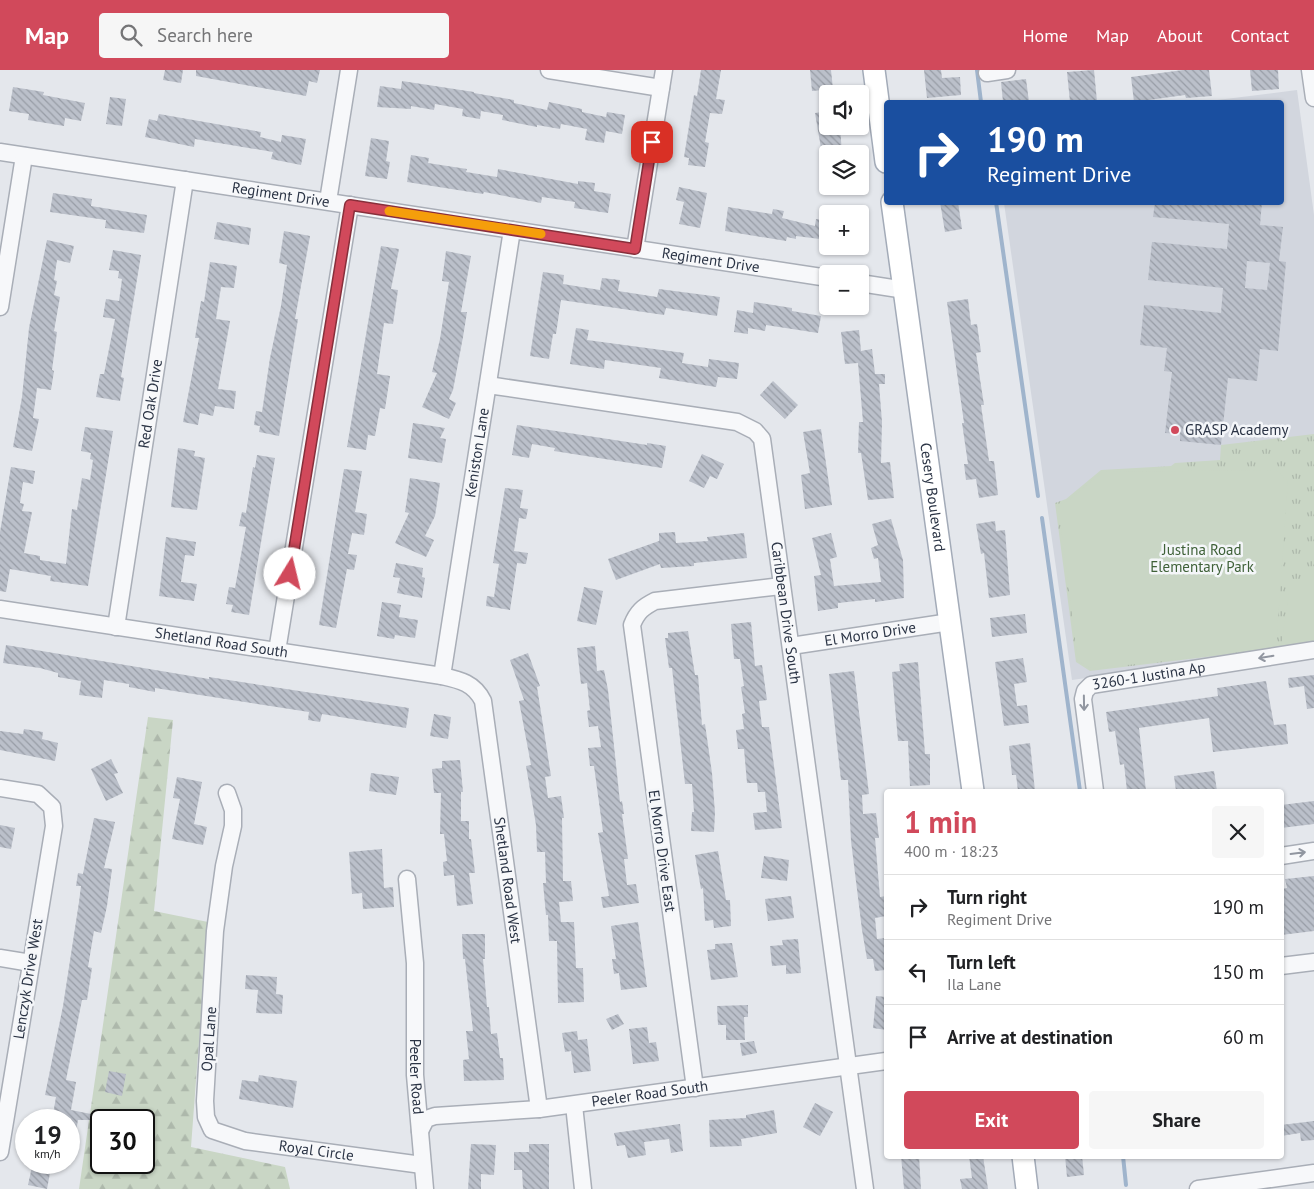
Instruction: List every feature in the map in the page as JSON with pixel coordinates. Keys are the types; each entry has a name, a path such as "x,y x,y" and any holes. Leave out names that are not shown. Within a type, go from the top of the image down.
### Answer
{"main road":[{"path":"874,70 884,147"},
{"name":"Cesery Boulevard","path":"892,205 973,789"},
{"path":"1023,1159 1027,1189"}],"street":[{"path":"328,202 349,70"},
{"path":"549,70 661,88"},
{"path":"635,249 664,70"},
{"path":"987,73 1007,70"},
{"path":"1310,70 1314,98"},
{"name":"Regiment Drive","path":"0,152 819,277"},
{"path":"0,307 24,156"},
{"name":"Red Oak Drive","path":"116,627 185,180"},
{"path":"277,651 350,205"},
{"name":"Keniston Lane","path":"442,676 512,230"},
{"path":"869,285 905,290"},
{"name":"Caribbean Drive South","path":"488,385 737,422 755,431 762,439 865,1189"},
{"name":"El Morro Drive East","path":"695,1088 632,637 632,625 636,615 643,607 654,601 781,586"},
{"name":"Shetland Road South","path":"0,609 442,676"},
{"name":"El Morro Drive","path":"791,646 950,622"},
{"name":"3260-1 Justina Ap","path":"1095,789 1083,699 1085,690 1091,685 1314,650"},
{"name":"Shetland Road West","path":"442,676 464,681 474,688 483,701 539,1109"},
{"name":"Lenczyk Drive West","path":"0,788 38,794 52,807 54,826 0,1152"},
{"name":"Opal Lane","path":"212,1130 206,1117 205,1101 216,947 215,931 222,879 233,826 233,810 227,793"},
{"path":"1284,856 1314,851"},
{"name":"Peeler Road","path":"407,879 415,963 415,1075 425,1189"},
{"path":"0,958 31,963"},
{"path":"1284,966 1314,962"},
{"name":"Peeler Road South","path":"420,1131 426,1119 435,1116 574,1105 884,1061"},
{"path":"574,1105 584,1189"},
{"name":"Royal Circle","path":"212,1130 244,1141 422,1165"},
{"path":"1198,1189 1226,1187 1314,1173"}],"shaded area":[{"name":"GRASP Academy","path":"1297,90 1314,215 1314,645 1072,680 1004,205 1284,205 1284,100 1217,100"}],"green space":[{"name":"Justina Road Elementary Park","path":"1314,434 1314,644 1090,671 1076,662 1055,503 1066,499 1101,470 1171,466 1175,463 1220,460 1221,445"},
{"name":"Justina Road Elementary Park","path":"1276,470 1288,481 1276,648 1092,669 1078,661 1058,504 1068,501 1102,472"},
{"path":"1314,569 1314,642 1281,647 1289,593"},
{"path":"148,717 173,720 154,911 208,922 191,1147 285,1167 290,1189 79,1189 90,1114 90,1174 155,1174 155,1109 91,1109"}],"building":[{"path":"165,70 183,70 181,83 163,80"},
{"path":"196,70 320,70 317,83 309,81 306,96 196,76"},
{"path":"701,70 721,70 716,99 725,100 722,114 710,113 705,142 709,143 705,167 688,165 689,158 684,157 694,95 697,96"},
{"path":"810,70 831,70 833,85 819,85 819,90 812,91"},
{"path":"924,70 941,70 942,78 960,77 961,95 927,98"},
{"path":"1094,70 1097,100 1070,100 1067,72"},
{"path":"1183,70 1209,70 1212,96 1186,98 1185,95 1134,100 1131,77"},
{"path":"1250,70 1278,70 1279,89 1252,91"},
{"path":"1026,79 1029,100 1003,100 1001,82"},
{"path":"402,81 514,100 514,103 547,110 549,102 582,109 582,112 606,117 607,112 625,115 622,134 606,131 604,143 585,140 587,129 561,124 560,129 537,125 537,127 502,120 503,115 481,111 480,119 462,116 463,109 435,104 434,110 411,106 411,109 377,107 380,86 401,89"},
{"path":"13,87 44,92 43,95 85,103 81,121 65,118 64,126 28,120 29,114 9,111"},
{"path":"110,97 126,99 122,126 106,124"},
{"path":"819,112 819,135 841,135 841,145 820,145 815,113"},
{"path":"159,114 261,132 260,137 281,142 282,135 306,139 301,165 271,159 273,152 195,139 194,147 145,137 149,119 157,121"},
{"path":"371,138 389,141 386,161 390,162 387,179 365,176"},
{"path":"411,155 429,158 428,163 467,169 466,172 497,177 498,169 578,184 578,181 595,183 594,191 611,194 608,213 574,208 575,202 542,197 541,203 484,192 483,194 407,182"},
{"path":"679,187 707,193 700,228 679,224 684,202 676,200"},
{"path":"53,193 92,199 91,206 147,215 144,233 105,228 106,220 50,212"},
{"path":"940,205 958,205 962,229 945,232"},
{"path":"1155,205 1262,205 1260,225 1283,227 1279,261 1286,262 1278,351 1260,349 1257,381 1228,378 1221,445 1180,441 1180,434 1165,433 1172,372 1164,371 1167,348 1140,345 1144,305 1221,313 1223,288 1148,280 1152,242 1227,249 1229,224 1153,217","holes":["1247,261 1270,263 1267,290 1245,288"]},
{"path":"728,207 772,214 773,209 784,211 782,218 815,226 816,219 819,220 819,239 796,236 796,239 787,237 786,241 725,231"},
{"path":"217,222 251,228 249,245 214,239"},
{"path":"284,231 310,236 295,319 298,319 279,436 259,432 260,426 254,425 256,411 262,412 270,358 281,306 287,265 279,263"},
{"path":"47,240 74,246 70,263 57,260 54,280 57,281 54,295 60,297 54,331 57,332 52,370 54,371 51,390 37,388 33,418 39,419 32,451 13,447 22,397 29,328"},
{"path":"381,246 399,249 391,289 398,290 393,324 384,323 377,374 390,376 385,409 380,408 375,436 368,435 366,450 347,447"},
{"path":"113,250 141,255 121,377 124,378 120,401 96,397 100,374 104,374 115,319 103,317 106,299 119,301 122,279 118,278 119,271 109,270"},
{"path":"446,251 471,256 461,312 467,312 453,390 449,399 456,403 449,419 422,407 437,373 432,372 440,339 449,282 442,281"},
{"path":"210,262 237,266 234,288 221,287 216,319 230,321 218,389 236,391 234,409 215,406 213,416 200,413 198,425 183,422 199,338 195,338 201,301 204,302"},
{"path":"543,272 564,275 563,284 600,290 602,278 620,280 618,291 657,297 659,289 720,297 717,316 666,308 664,315 561,300 556,334 553,334 549,359 530,356"},
{"path":"968,299 971,325 977,324 981,352 976,353 984,405 981,405 989,461 994,461 998,495 979,498 976,479 966,480 964,464 968,464 962,423 964,423 947,302"},
{"path":"754,302 792,308 792,311 821,316 818,333 766,325 765,331 748,328 748,334 734,332 737,310 753,313"},
{"path":"576,328 589,330 587,340 684,353 682,363 708,367 709,359 739,363 737,379 718,377 716,387 659,378 661,368 605,360 604,369 570,364"},
{"path":"859,330 861,351 872,349 875,374 885,374 885,384 879,384 882,422 881,463 890,462 894,498 868,500 861,453 858,453 859,422 863,422 858,363 845,364 841,332"},
{"path":"773,381 798,405 785,419 760,395"},
{"path":"413,423 445,428 440,438 446,439 442,463 408,458"},
{"path":"517,425 647,445 647,443 666,446 662,468 554,451 555,448 532,444 529,458 512,455"},
{"path":"85,427 113,431 88,586 50,581 51,576 10,569 6,592 0,591 0,532 11,467 35,471 33,484 23,482 20,503 24,504 22,511 32,512 24,553 40,556 40,560 66,564 72,509 77,510 82,478 90,480 93,460 90,459 91,453 81,451"},
{"path":"821,429 832,505 805,509 801,475 810,473 803,432"},
{"path":"178,448 195,451 194,456 205,458 197,510 171,507"},
{"path":"702,454 724,464 717,479 710,476 704,488 689,481"},
{"path":"257,455 275,458 249,615 231,612 233,605 226,604 229,587 235,588 246,527 239,526 242,512 246,513 253,467 255,468"},
{"path":"344,469 362,471 355,512 367,514 364,535 352,533 348,554 357,555 354,570 347,569 336,628 319,625"},
{"path":"410,478 440,483 435,516 425,536 434,540 426,557 395,543 409,513 405,512"},
{"path":"505,488 523,490 520,508 528,509 526,519 519,518 514,551 528,553 526,564 517,563 510,610 486,606 487,596 494,597 499,564 493,563"},
{"path":"891,519 903,560 904,598 875,602 875,599 838,603 838,608 818,611 814,576 821,575 812,538 831,533 837,557 830,559 834,586 881,582 878,558 874,559 871,548 878,545 872,524"},
{"path":"995,521 996,531 1005,530 1010,595 989,598 984,553 981,554 976,524"},
{"path":"675,532 676,543 708,541 707,537 744,533 747,558 694,563 694,566 661,568 660,564 616,580 608,559 659,541 659,533"},
{"path":"166,537 196,542 194,556 185,555 181,582 197,584 194,601 159,596"},
{"path":"396,563 423,568 422,577 425,578 422,598 397,593 400,578 393,577"},
{"path":"584,587 603,591 596,625 577,621"},
{"path":"382,602 401,605 399,617 418,620 415,638 395,635 394,639 377,636"},
{"path":"1025,614 1027,633 992,637 990,618"},
{"path":"751,622 755,666 762,665 767,700 759,701 762,727 769,727 782,828 755,830 753,813 767,812 765,792 758,792 757,783 747,783 744,749 738,749 736,730 744,729 742,714 745,713 741,687 744,686 740,659 734,659 731,624"},
{"path":"688,631 695,675 698,675 702,725 705,724 712,773 715,813 714,832 691,831 692,812 694,812 692,784 685,784 672,668 669,668 665,638 668,638 668,633"},
{"path":"6,645 209,679 209,677 409,708 406,728 322,714 320,722 308,720 309,712 155,688 155,692 129,687 129,684 104,680 102,698 79,695 81,681 58,677 58,673 40,668 3,663"},
{"path":"595,646 597,671 604,670 608,690 620,802 622,801 624,814 622,814 628,859 624,859 627,885 636,884 639,903 603,908 601,897 609,896 598,833 603,832 594,766 590,766 588,748 601,747 598,726 589,727 587,711 590,710 587,683 581,684 577,648"},
{"path":"528,653 540,686 537,687 551,776 545,777 548,798 561,796 564,818 562,818 563,881 571,881 573,901 559,902 561,922 574,922 576,968 583,968 584,1002 558,1003 557,941 549,941 548,915 546,915 543,883 546,883 545,852 537,852 536,825 526,766 531,765 519,701 524,700 510,660"},
{"path":"1023,658 1027,682 1014,684 1017,706 1027,705 1029,723 1004,726 995,662"},
{"path":"918,662 925,754 930,754 930,785 910,786 908,741 898,741 892,672 900,671 899,664"},
{"path":"854,671 869,794 862,795 863,814 876,813 879,838 875,838 880,897 884,896 884,916 875,918 877,939 884,938 884,970 875,971 873,959 867,959 851,841 848,780 841,780 829,674"},
{"path":"1314,675 1314,708 1307,709 1304,686 1289,688 1288,678"},
{"path":"1266,681 1274,725 1286,724 1288,744 1213,752 1209,718 1139,728 1146,789 1127,789 1124,764 1120,765 1115,731 1109,732 1106,712 1218,696 1217,688"},
{"path":"434,714 451,717 448,739 430,736"},
{"path":"24,729 43,732 42,739 58,743 55,761 0,750 0,731 23,734"},
{"path":"1030,743 1035,789 1018,789 1016,775 1012,775 1009,746"},
{"path":"111,759 118,773 114,774 123,793 106,801 91,769"},
{"path":"460,760 463,792 461,792 461,821 469,821 469,839 471,839 475,873 469,873 473,904 457,906 454,875 444,876 443,862 447,861 444,834 440,834 441,793 434,793 432,769 442,768 442,761"},
{"path":"1214,771 1217,789 1176,789 1174,776"},
{"path":"371,773 399,777 396,795 369,791"},
{"path":"177,777 202,782 194,824 207,827 203,845 172,839 180,799 173,798"},
{"path":"1314,801 1314,824 1284,828 1284,805"},
{"path":"94,818 115,822 104,868 112,869 107,906 101,933 94,931 88,967 92,968 87,1000 82,1000 66,1080 76,1082 71,1109 54,1109 56,1097 45,1095 63,1006 79,902 81,886 76,886 78,873 83,874"},
{"path":"0,825 15,828 11,849 0,847"},
{"path":"382,849 384,888 393,887 394,907 363,909 362,893 352,894 349,852"},
{"path":"718,851 726,900 730,900 731,926 714,928 713,920 705,921 703,888 701,889 695,855"},
{"path":"764,856 789,860 787,881 761,878"},
{"path":"1314,876 1314,931 1284,935 1284,888 1287,888 1285,879"},
{"path":"791,896 794,918 768,921 765,899"},
{"path":"638,922 647,987 621,990 619,973 614,974 612,959 616,959 611,926"},
{"path":"462,934 485,934 485,959 483,959 487,1007 489,1007 491,1034 497,1033 500,1058 503,1058 504,1080 464,1081 463,1060 469,1059 466,1031 473,1031 465,959 463,959"},
{"path":"798,939 801,973 786,974 786,965 772,966 770,946 783,945 782,940"},
{"path":"732,943 738,977 711,980 707,950 715,949 715,944"},
{"path":"246,975 277,977 276,994 283,995 282,1014 256,1013 258,990 245,989"},
{"path":"876,996 884,997 884,1030 873,1028"},
{"path":"748,1005 748,1017 744,1017 745,1040 726,1040 726,1025 718,1025 717,1006"},
{"path":"618,1014 624,1024 612,1030 606,1019"},
{"path":"647,1027 649,1043 656,1042 659,1061 633,1064 629,1029"},
{"path":"577,1031 578,1040 587,1039 591,1071 574,1073 571,1051 565,1052 562,1033"},
{"path":"754,1041 757,1053 742,1056 740,1043"},
{"path":"109,1071 126,1074 122,1096 105,1092"},
{"path":"259,1075 297,1081 293,1108 239,1099 242,1080 258,1082"},
{"path":"815,1103 833,1112 820,1136 803,1127"},
{"path":"774,1110 777,1133 741,1139 742,1146 710,1147 709,1120 746,1118 746,1115"},
{"path":"80,1112 90,1114 90,1120 80,1120"},
{"path":"1314,1121 1314,1140 1301,1141 1300,1133 1284,1136 1284,1125"},
{"path":"680,1124 683,1151 671,1153 669,1139 644,1142 646,1155 628,1158 625,1145 617,1146 614,1133"},
{"path":"471,1144 496,1145 494,1175 481,1174 481,1189 468,1189"},
{"path":"529,1144 549,1144 549,1189 523,1189 522,1170 514,1170 514,1152 529,1152"},
{"path":"901,1159 919,1159 921,1189 904,1189"},
{"path":"969,1159 983,1159 988,1189 962,1189 960,1179 972,1178"},
{"path":"1065,1159 1082,1159 1084,1175 1067,1177"},
{"path":"30,1174 50,1174 47,1189 28,1185"}],"waterway":[{"path":"977,70 981,100"},
{"path":"996,205 1038,496"},
{"path":"1042,518 1080,789"},
{"path":"1123,1159 1126,1185"}],"slow traffic":[{"path":"389,211 541,234"}],"place":[{"name":"GRASP Academy","path":"1175,430"}],"route":[{"path":"290,574 350,205 635,249 652,142"}]}
